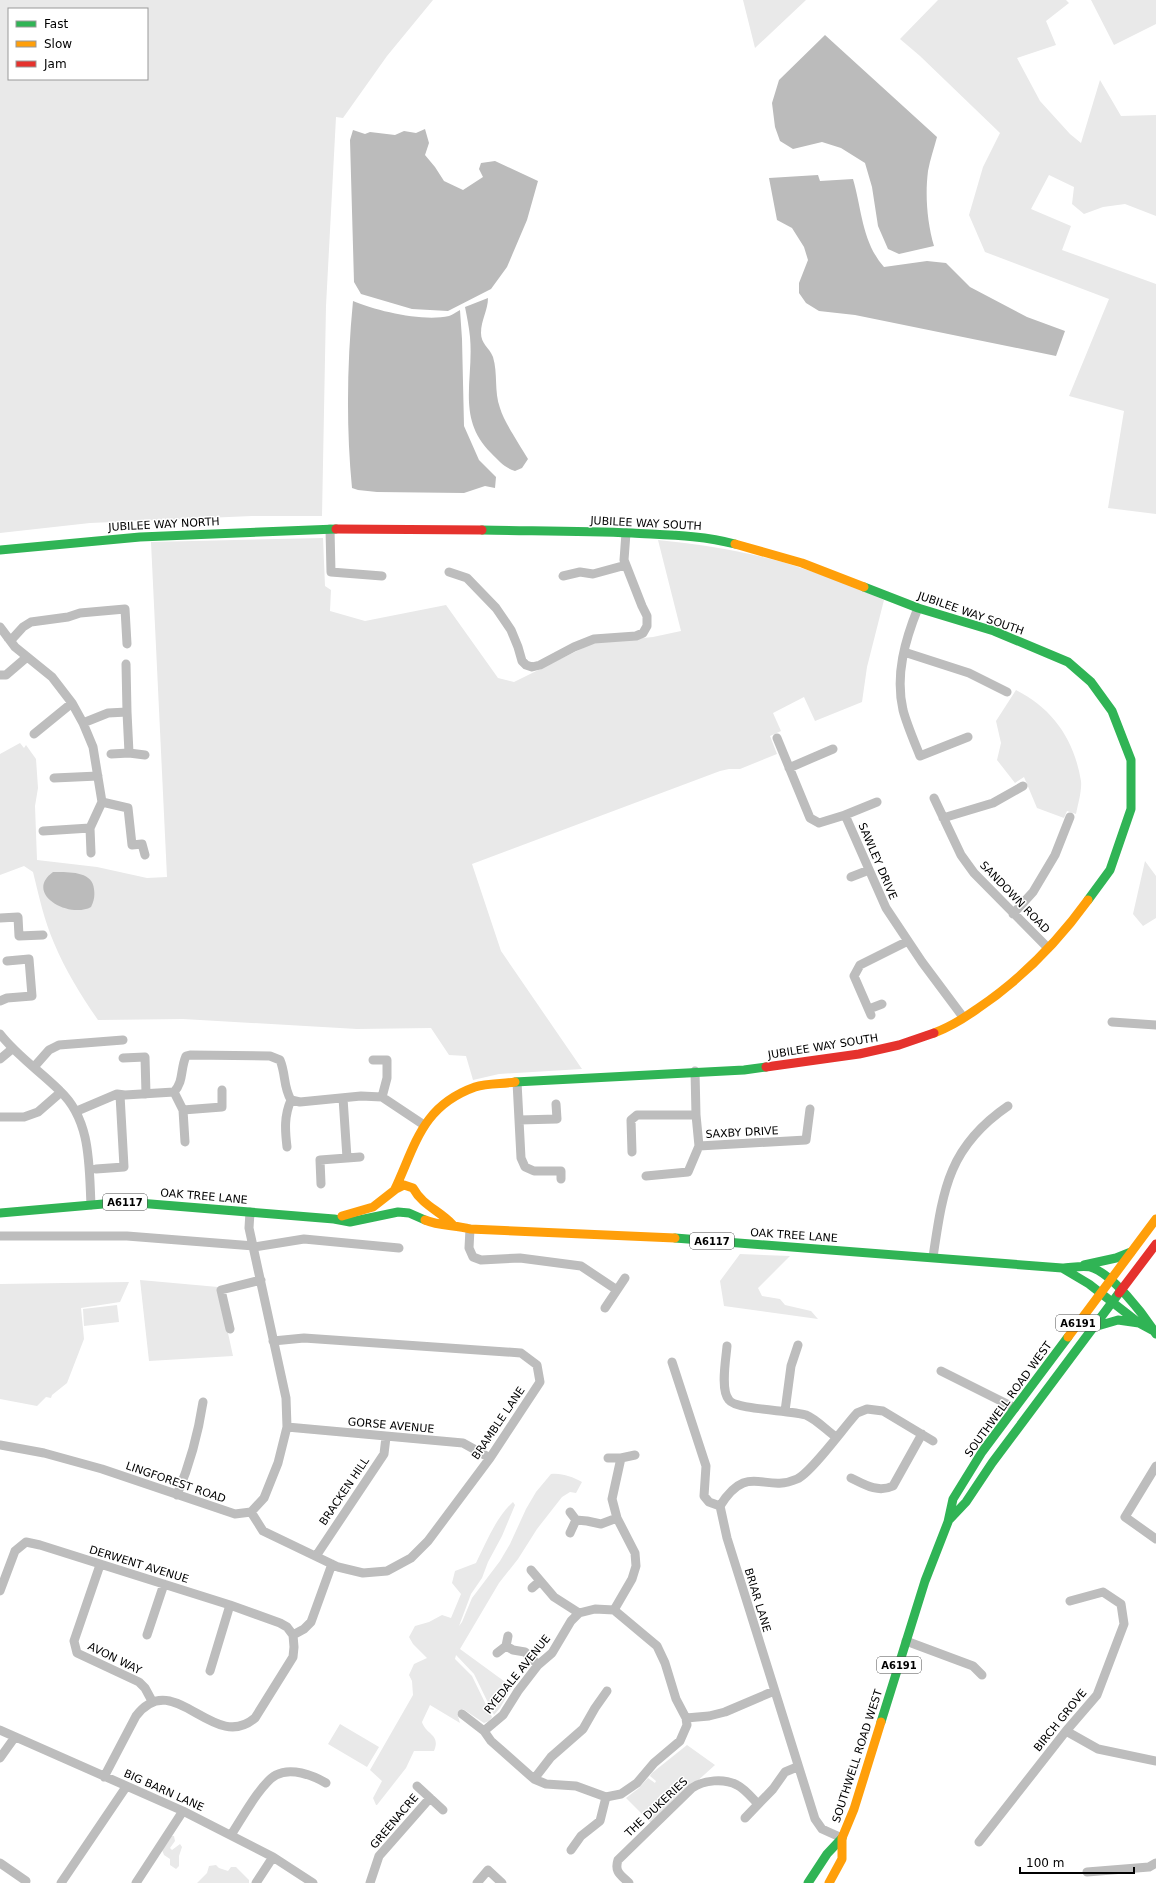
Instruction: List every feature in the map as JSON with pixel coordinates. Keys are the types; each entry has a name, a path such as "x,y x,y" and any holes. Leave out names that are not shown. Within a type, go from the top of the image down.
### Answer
{"main road":[{"name":"JUBILEE WAY SOUTH","path":"330,529 677,535 719,540 802,563 918,608 994,631 1068,662 1091,682 1112,711 1131,760 1131,809 1110,870 1076,917 1028,970 1012,985 950,1027 906,1043 859,1054 744,1070 517,1082 476,1087 462,1093 440,1109 424,1125 393,1191"},
{"name":"JUBILEE WAY NORTH","path":"0,550 140,537 330,529"},
{"path":"407,1164 417,1204 409,1213"},
{"path":"398,1212 390,1202 393,1191 404,1185 415,1192 426,1204 443,1214 453,1225"},
{"name":"OAK TREE LANE","path":"334,1219 372,1207 385,1200 393,1191"},
{"name":"OAK TREE LANE","path":"0,1213 126,1202 334,1219 350,1222 398,1212 409,1213 435,1224 453,1225 470,1229 641,1236 1062,1268 1081,1266 1094,1269 1116,1285"},
{"name":"SOUTHWELL ROAD WEST","path":"1116,1285 1131,1252 1156,1219"},
{"path":"1107,1297 1116,1291 1116,1285 1156,1236"},
{"name":"SOUTHWELL ROAD WEST","path":"808,1883 827,1854 842,1838 854,1809 925,1580 948,1522 954,1499 982,1452 1056,1353 1116,1285 1156,1244"},
{"path":"1081,1266 1109,1260 1131,1252"},
{"name":"OAK TREE LANE","path":"1062,1268 1107,1297"},
{"name":"A6117","path":"1116,1285 1145,1316 1154,1332"},
{"name":"SOUTHWELL ROAD WEST","path":"948,1522 966,1502 992,1463 1094,1327 1107,1297"},
{"name":"A6117","path":"1107,1297 1139,1323 1154,1332"},
{"path":"1094,1327 1118,1320 1139,1323"},
{"name":"SOUTHWELL ROAD WEST","path":"829,1883 842,1859 842,1838"}],"street":[{"path":"330,529 331,572 382,576"},
{"path":"449,572 467,578 496,608 511,630 522,661 526,665 532,667 540,665 574,647 594,639 636,636 643,632 647,626 647,616 624,560 626,533"},
{"path":"563,576 580,572 593,574 626,565"},
{"path":"918,608 900,668 900,690 903,710 920,756 968,737"},
{"path":"8,638 13,638 23,627 31,622 68,617 80,613 126,609 128,644"},
{"path":"0,627 8,638 27,657 52,677 72,702 93,747 102,802 90,828 91,853"},
{"path":"904,652 969,672 1007,692"},
{"path":"0,675 6,675 27,657"},
{"path":"126,664 129,753"},
{"path":"34,734 72,702"},
{"path":"83,723 108,713 127,712"},
{"name":"SAWLEY DRIVE","path":"777,738 810,818 818,823 845,815 886,908 963,1017"},
{"path":"789,768 833,749"},
{"path":"111,754 129,753 146,755"},
{"path":"54,778 98,776"},
{"path":"942,818 993,803 1023,786"},
{"name":"SANDOWN ROAD","path":"934,798 942,818 961,855 974,873 1048,948"},
{"path":"102,802 128,808 132,845 142,844 145,855"},
{"path":"845,815 877,802"},
{"path":"1013,914 1033,892 1055,855 1070,817"},
{"path":"43,831 90,828"},
{"path":"850,877 869,870"},
{"path":"0,918 18,917 19,936 43,935"},
{"path":"882,1004 870,1012 854,976 860,965 908,941"},
{"path":"0,1001 7,998 32,996 29,959 6,961"},
{"path":"1112,1022 1156,1025"},
{"path":"0,1034 12,1049 61,1092 77,1111 84,1132 89,1164 91,1205"},
{"path":"34,1067 49,1050 59,1045 122,1040"},
{"path":"0,1059 12,1049"},
{"path":"77,1111 117,1094 174,1092 180,1085 186,1056 270,1056 280,1060 283,1066 286,1090 291,1100"},
{"path":"123,1058 145,1057 146,1094"},
{"path":"373,1060 387,1060 387,1078 382,1097"},
{"name":"SAXBY DRIVE","path":"695,1072 696,1115 699,1146 806,1140 810,1109"},
{"path":"517,1082 521,1158 525,1167 534,1171 561,1170 561,1179"},
{"path":"183,1110 222,1107 222,1090"},
{"path":"0,1117 24,1117 38,1112 61,1092"},
{"path":"174,1092 183,1110 185,1142"},
{"path":"96,1169 124,1166 120,1095"},
{"path":"291,1100 300,1102 361,1096 382,1097 424,1125"},
{"path":"343,1098 347,1158"},
{"path":"287,1147 285,1121 286,1111 291,1100"},
{"path":"519,1120 557,1119 556,1104"},
{"path":"933,1257 944,1189 959,1154 982,1126 1008,1106"},
{"path":"632,1152 631,1120 637,1115 696,1115"},
{"path":"646,1176 688,1172 699,1146"},
{"path":"321,1184 320,1160 360,1157"},
{"path":"250,1212 249,1225 286,1398 287,1427 278,1463 264,1498 251,1512"},
{"path":"470,1229 468,1248 472,1257 481,1260 520,1258 581,1266 617,1290"},
{"path":"0,1236 127,1236 254,1246 304,1239 399,1248"},
{"path":"605,1308 625,1278"},
{"path":"230,1329 221,1290 261,1280"},
{"name":"BRAMBLE LANE","path":"251,1512 263,1532 338,1567 363,1573 387,1570 411,1558 428,1541 490,1458 540,1382 537,1365 522,1353 304,1338 273,1341"},
{"path":"785,1411 791,1366 798,1345"},
{"path":"724,1351 724,1387 729,1400 737,1406 785,1411 808,1416 836,1437"},
{"path":"672,1362 706,1466 704,1496 709,1502 720,1506 733,1488 750,1481 782,1482 798,1479 810,1469 856,1413 867,1409 883,1411 934,1441"},
{"path":"941,1370 1016,1408"},
{"path":"177,1495 191,1459 198,1434 203,1402"},
{"name":"GORSE AVENUE","path":"287,1427 463,1443 490,1458"},
{"path":"856,1491 855,1480 878,1490 885,1490 893,1486 922,1434"},
{"name":"BRACKEN HILL","path":"316,1556 384,1454 386,1437"},
{"name":"LINGFOREST ROAD","path":"0,1445 44,1454 102,1469 235,1514 251,1512"},
{"path":"608,1458 621,1458 635,1455"},
{"path":"614,1610 632,1579 636,1566 635,1554 617,1518 612,1500 621,1458"},
{"path":"1156,1466 1125,1517 1156,1539"},
{"name":"BRIAR LANE","path":"720,1506 726,1538 797,1767 817,1824 827,1832 842,1838"},
{"path":"570,1512 576,1520 601,1524 617,1518"},
{"path":"570,1533 576,1520"},
{"name":"DERWENT AVENUE","path":"0,1591 16,1551 26,1542 230,1605 280,1623 287,1627 293,1635"},
{"path":"104,1777 136,1716 142,1708 152,1701 171,1701 217,1724 233,1728 250,1723 255,1718 293,1657 293,1635 304,1630 311,1622 332,1564"},
{"name":"AVON WAY","path":"100,1565 74,1641 77,1653 139,1682 145,1688 152,1701"},
{"path":"530,1570 554,1597 579,1613 595,1609 614,1610 657,1646 665,1663 676,1699 686,1718 685,1733 676,1746 654,1763 628,1790 621,1794 606,1797 600,1821 581,1836 571,1850"},
{"path":"532,1588 540,1581"},
{"path":"147,1635 164,1584"},
{"name":"BIRCH GROVE","path":"979,1842 1066,1731 1097,1695 1124,1624 1121,1604 1103,1592 1070,1601"},
{"path":"210,1671 230,1605"},
{"name":"RYEDALE AVENUE","path":"484,1731 503,1715 518,1691 538,1664 552,1653 571,1621 579,1613"},
{"path":"497,1653 507,1641 513,1650 525,1652 538,1664"},
{"path":"906,1641 973,1666 982,1675"},
{"path":"534,1779 551,1757 583,1729 595,1708 608,1691"},
{"path":"686,1718 725,1712 774,1691"},
{"name":"RYEDALE AVENUE","path":"462,1714 484,1731 492,1742 534,1779 546,1784 576,1786 606,1797"},
{"name":"BIG BARN LANE","path":"0,1730 183,1811 273,1857 313,1883"},
{"path":"1066,1731 1098,1749 1156,1761"},
{"path":"0,1758 15,1737"},
{"path":"745,1818 773,1789 786,1772 797,1767"},
{"path":"232,1835 264,1787 276,1775 292,1772 313,1776 326,1783"},
{"name":"THE DUKERIES","path":"629,1883 618,1872 616,1867 618,1860 692,1788 702,1782 725,1782 738,1785 758,1804"},
{"name":"GREENACRE","path":"417,1786 443,1810"},
{"path":"61,1883 126,1787"},
{"name":"GREENACRE","path":"370,1883 379,1856 430,1798"},
{"path":"136,1883 183,1811"},
{"path":"256,1883 273,1857"},
{"path":"0,1863 26,1881"},
{"path":"1087,1872 1149,1867 1156,1863"},
{"path":"476,1883 488,1870 502,1883"}],"shaded area":[{"path":"0,0 433,0 387,56 343,118 336,117 326,306 322,516 252,516 90,523 0,533"},
{"path":"743,0 806,0 755,48"},
{"path":"938,0 1066,0 1069,3 1046,21 1056,45 1017,58 1040,101 1070,134 1081,143 1100,80 1121,116 1156,115 1156,216 1125,204 1103,207 1084,214 1072,204 1074,187 1049,175 1031,209 1071,226 1062,250 1156,284 1156,514 1108,508 1124,411 1069,396 1109,299 985,252 969,215 983,167 1000,133 920,56 900,39"},
{"path":"1091,0 1156,0 1156,24 1114,45"},
{"path":"825,35 937,137 928,171 927,189 928,218 934,246 899,254 888,249 878,226 872,187 865,163 841,148 822,142 793,149 780,141 775,127 772,103 779,80"},
{"path":"425,129 429,143 425,155 444,181 463,190 483,177 479,169 481,163 495,161 538,181 527,220 507,267 491,289 448,311 412,309 361,294 354,282 350,140 353,130 365,134 370,132 395,135 404,131 416,133"},
{"path":"818,175 820,181 853,179 867,236 871,247 884,267 927,261 946,263 970,287 1027,317 1065,331 1056,356 855,315 819,311 806,303 799,293 799,283 808,260 804,247 792,228 777,220 769,178"},
{"path":"488,298 481,328 481,337 493,357 497,396 502,414 528,459 522,468 515,471 499,461 480,440 470,412 469,398 471,353 469,326 465,307"},
{"path":"353,301 387,312 414,317 426,318 449,316 460,310 464,426 479,460 496,477 495,488 485,486 464,493 377,492 352,488 348,394 349,348"},
{"path":"323,538 325,586 331,590 330,611 365,621 446,605 498,678 514,682 593,643 653,637 681,631 658,540 695,544 768,558 844,583 884,600 867,667 862,702 815,721 804,697 773,713 781,731 770,736 777,754 740,769 720,771 472,864 501,951 582,1069 499,1074 473,1080 466,1056 449,1055 431,1028 357,1029 183,1019 98,1020 74,983 58,953 50,934 33,872 24,866 0,875 0,754 20,743 24,748 26,745 36,759 38,788 35,806 37,860 97,867 147,878 167,877 151,542"},
{"path":"1016,690 1041,706 1060,727 1067,739 1078,766 1081,781 1076,814 1067,811 1064,818 1037,808 1024,777 1015,783 997,760 1001,743 996,721"},
{"path":"1145,861 1156,876 1156,918 1143,926 1133,914"},
{"path":"53,872 79,874 89,879 93,883 94,892 91,907 82,910 72,910 62,907 46,896 43,888 45,880"},
{"path":"740,1254 790,1256 758,1288 762,1296 780,1299 785,1305 811,1311 818,1319 724,1306 720,1281"},
{"path":"140,1280 218,1287 233,1356 149,1361"},
{"path":"129,1282 120,1302 81,1308 84,1339 67,1383 52,1395 51,1398 46,1397 37,1406 0,1399 0,1284"},
{"path":"117,1305 119,1322 84,1326 83,1309"},
{"path":"551,1474 560,1474 575,1478 582,1482 576,1493 570,1492 562,1497 537,1529 518,1559 499,1583 460,1649 512,1687 500,1708 494,1715 474,1674 456,1655 455,1659 472,1676 492,1717 489,1721 484,1723 463,1709 457,1713 460,1723 430,1705 422,1722 436,1741 434,1751 414,1751 406,1768 376,1805 373,1798 382,1781 370,1770 413,1695 412,1681 409,1675 414,1664 427,1658 413,1644 409,1637 415,1626 429,1622 442,1615 451,1618 461,1594 452,1583 455,1571 476,1563 496,1523 513,1502 515,1505 502,1536 488,1562 482,1578 471,1594 459,1626 472,1598 500,1561 510,1544 526,1509 536,1492"},
{"path":"340,1724 379,1747 367,1767 328,1744"},
{"path":"687,1745 715,1765 651,1823 626,1798 639,1788 648,1778 655,1783 656,1781 650,1776 652,1773"},
{"path":"172,1836 174,1836 175,1841 170,1848 172,1850 180,1844 182,1847 179,1856 179,1866 176,1869 170,1865 170,1859 164,1855 162,1850"},
{"path":"216,1865 219,1868 228,1871 231,1867 236,1867 249,1880 249,1883 197,1883 207,1873 209,1866"}],"traffic: fast":[{"path":"0,550 140,537 336,529"},
{"path":"482,530 671,535 696,537 735,544"},
{"path":"864,587 918,608 994,631 1068,662 1091,682 1112,711 1131,760 1131,809 1110,870 1088,900"},
{"path":"515,1082 744,1070 766,1067"},
{"path":"0,1213 126,1202 334,1219 350,1222 398,1212 409,1213 425,1220"},
{"path":"675,1238 1062,1268 1087,1266 1108,1277 1136,1306 1156,1334"},
{"path":"1084,1265 1116,1258 1131,1252"},
{"path":"1062,1268 1089,1284 1139,1323 1152,1330"},
{"path":"949,1520 966,1502 992,1463 1119,1293"},
{"path":"1094,1327 1118,1320 1139,1323"},
{"path":"881,1722 925,1581 948,1522 953,1499 982,1452 1068,1337"},
{"path":"808,1883 827,1854 842,1838"}],"traffic: slow":[{"path":"735,544 802,563 864,587"},
{"path":"934,1033 972,1013 1008,986 1051,946 1088,900"},
{"path":"395,1189 423,1128 443,1105 457,1095 475,1087 515,1082"},
{"path":"342,1216 373,1207 396,1189 404,1185 413,1188 426,1204 453,1225"},
{"path":"1068,1337 1156,1219"},
{"path":"425,1220 470,1229 675,1238"},
{"path":"829,1883 842,1859 842,1838 854,1809 881,1722"}],"traffic: jam":[{"path":"336,529 482,530"},
{"path":"766,1067 859,1054 899,1045 934,1033"},
{"path":"1119,1293 1156,1244"}]}
